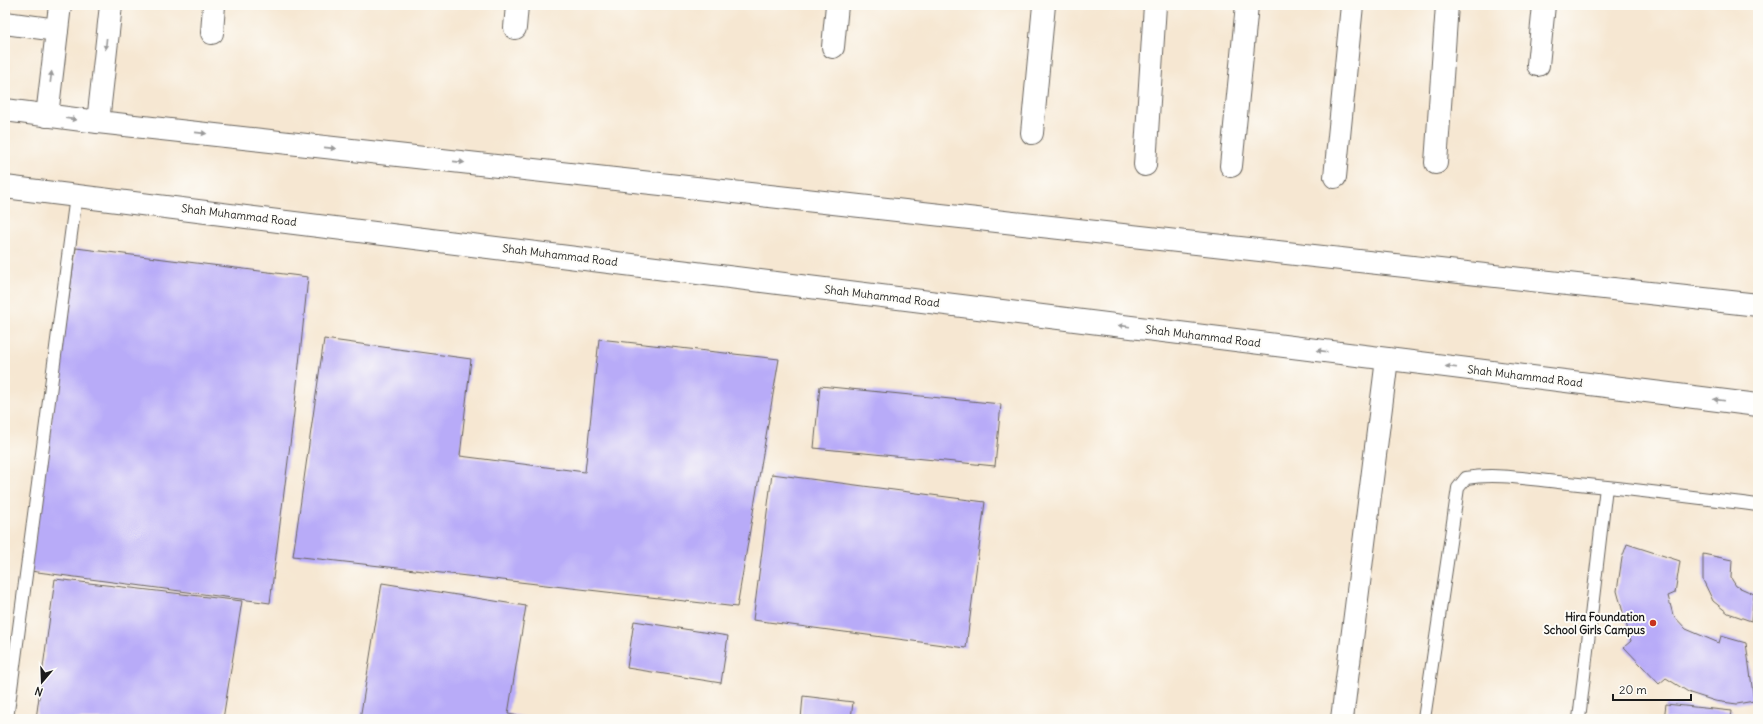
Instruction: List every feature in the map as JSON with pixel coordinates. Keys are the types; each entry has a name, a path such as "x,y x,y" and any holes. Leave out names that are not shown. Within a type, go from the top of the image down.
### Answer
{"street":[{"path":"47,116 60,5"},
{"path":"98,122 111,5"},
{"path":"212,33 214,5"},
{"path":"515,28 517,5"},
{"path":"833,47 837,5"},
{"path":"1032,132 1044,5"},
{"path":"1145,164 1155,5"},
{"path":"1231,166 1247,5"},
{"path":"1335,177 1352,5"},
{"path":"1436,163 1447,5"},
{"path":"1538,65 1544,5"},
{"path":"5,23 57,30"},
{"path":"5,110 98,122 1758,305"},
{"name":"Shah Muhammad Road","path":"5,187 1758,405"},
{"path":"1342,719 1387,359"}],"lane":[{"path":"7,719 76,196"},
{"path":"1424,719 1458,488 1466,478 1480,476 1606,487 1758,505"},
{"path":"1578,719 1606,487"}],"building":[{"path":"76,248 308,277 294,413 270,603 30,571"},
{"path":"324,339 471,359 460,456 585,472 599,339 779,359 737,607 293,556"},
{"path":"820,386 1001,404 995,466 814,448"},
{"path":"772,474 985,502 966,648 753,620"},
{"name":"Hira Foundation School Girls Campus","path":"1627,544 1680,561 1675,593 1668,596 1673,615 1686,629 1719,643 1721,636 1746,643 1754,701 1737,704 1715,701 1690,693 1666,678 1659,684 1624,647 1631,641 1617,591 1622,558"},
{"path":"1703,554 1732,560 1731,578 1736,586 1754,594 1751,621 1728,613 1713,601 1703,580"},
{"path":"55,579 242,601 223,719 36,719"},
{"path":"382,583 526,606 508,714 537,719 360,719"},
{"path":"634,621 728,636 721,683 627,668"},
{"path":"803,696 853,702 851,719 801,719"},
{"path":"1666,704 1732,711 1731,719 1664,719"}],"place":[{"name":"Hira Foundation School Girls Campus","path":"1653,623"}]}
